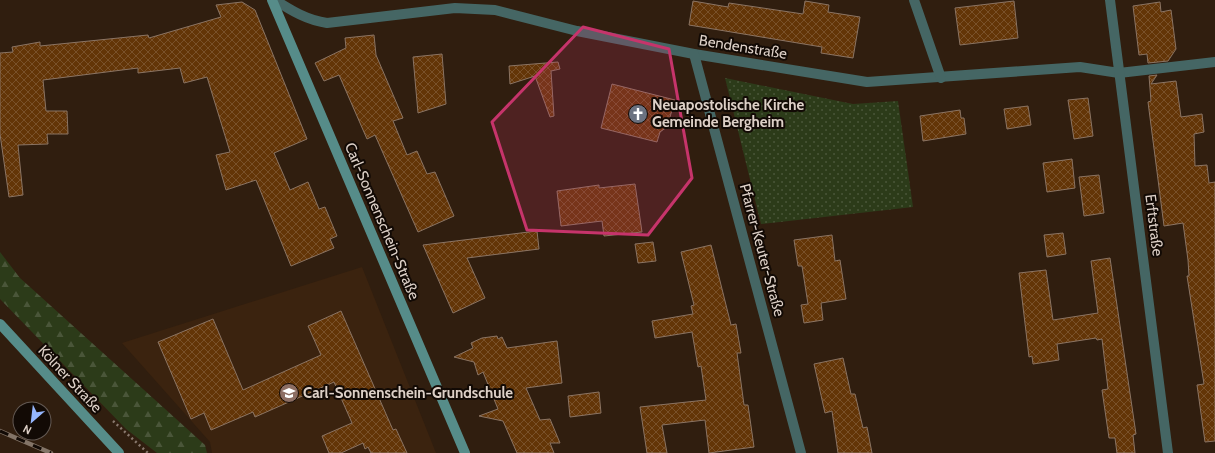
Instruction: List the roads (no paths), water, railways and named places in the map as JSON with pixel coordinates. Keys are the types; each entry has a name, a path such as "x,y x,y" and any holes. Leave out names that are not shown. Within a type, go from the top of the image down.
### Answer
{"street":[{"name":"Bendenstraße","path":"273,0 296,14 313,21 327,23 456,8 495,10 577,32 694,54 867,82 941,78 1080,67 1119,74 1215,62"},
{"name":"Carl-Sonnenschein-Straße","path":"273,0 465,453"},
{"path":"914,0 941,78"},
{"name":"Erftstraße","path":"1110,0 1168,453"},
{"name":"Pfarrer-Keuter-Straße","path":"694,54 801,453"},
{"name":"Kölner Straße","path":"0,324 119,453"}],"railway":[{"path":"0,431 51,453"}],"place":[{"name":"Neuapostolische Kirche Gemeinde Bergheim","path":"638,114"},
{"name":"Carl-Sonnenschein-Grundschule","path":"289,393"}]}
